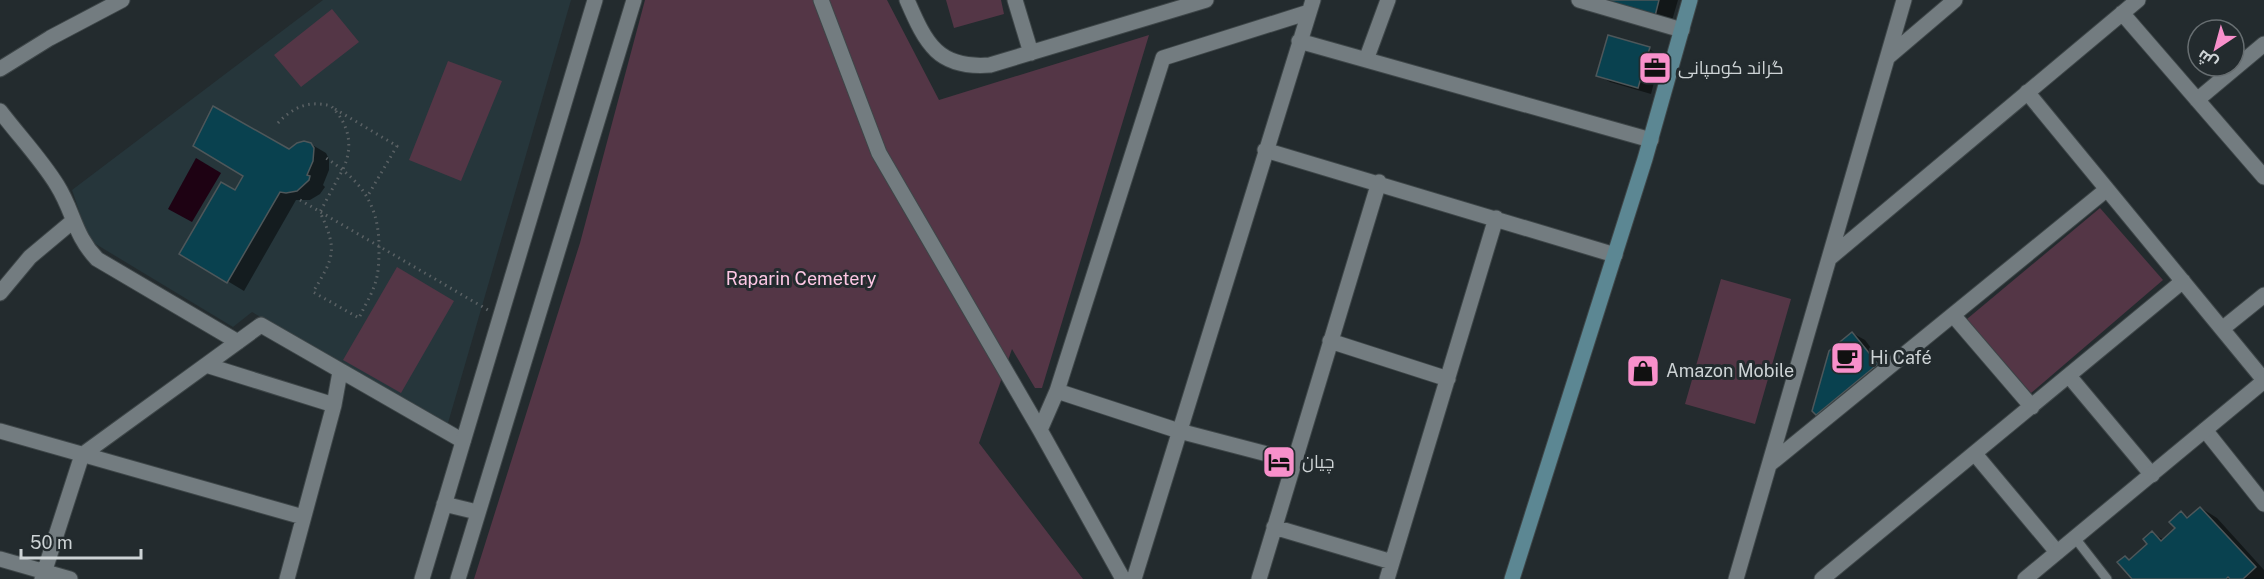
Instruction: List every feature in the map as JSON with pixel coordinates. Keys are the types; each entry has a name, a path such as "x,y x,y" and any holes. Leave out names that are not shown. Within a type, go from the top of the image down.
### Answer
{"main road":[{"path":"1512,579 1651,140 1690,0"}],"street":[{"path":"0,69 50,38 122,0"},
{"path":"422,579 595,0"},
{"path":"458,579 634,0"},
{"path":"821,0 879,153 1040,430 1123,579"},
{"path":"907,0 929,43 941,56 956,64 973,66 990,65 1206,0"},
{"path":"1015,0 1031,53"},
{"path":"1366,60 1388,0"},
{"path":"1581,0 1682,30"},
{"path":"1736,579 1904,0"},
{"path":"1888,57 1955,0"},
{"path":"1831,257 2138,0"},
{"path":"1040,430 1057,391 1163,58 1311,6"},
{"path":"1134,579 1311,6"},
{"path":"2122,13 2264,177"},
{"path":"1299,41 1651,140"},
{"path":"2197,100 2264,44"},
{"path":"2025,579 2264,380 2028,92"},
{"path":"0,111 52,177 64,198 82,242 97,259 238,342"},
{"path":"1265,150 1379,182 1615,255"},
{"path":"1259,579 1379,182"},
{"path":"1770,464 2106,190"},
{"path":"1387,579 1496,218"},
{"path":"0,293 30,257 73,221"},
{"path":"1822,579 2183,281"},
{"path":"2222,329 2264,296"},
{"path":"1953,315 2032,406"},
{"path":"43,575 81,455 261,325 463,441"},
{"path":"1330,341 1448,379"},
{"path":"206,365 334,405"},
{"path":"287,579 334,405 340,372"},
{"path":"2069,376 2152,475"},
{"path":"1057,391 1179,431 1294,461"},
{"path":"2205,430 2264,504"},
{"path":"0,431 303,517"},
{"path":"1975,454 2057,552"},
{"path":"444,504 477,512"},
{"path":"1274,527 1392,562"},
{"path":"0,559 43,575 69,579"}],"lane":[{"path":"2075,538 2107,579"}],"path":[{"path":"278,123 298,107 317,104 331,106 397,146 367,197"},
{"path":"320,212 348,155 349,136 343,120 331,106"},
{"path":"320,212 329,232 332,252 328,266 313,292 359,318 375,284 378,269 377,225 367,197 356,181 323,156"},
{"path":"300,200 501,318"}],"shaded area":[{"path":"323,0 571,0 448,423 252,312 233,327 89,240 72,190"},
{"path":"196,158 221,173 192,222 168,209"}],"green space":[{"name":"Raparin Cemetery","path":"645,0 887,0 939,100 1149,35 1042,388 1035,388 1012,349 979,443 1083,579 474,579 580,243"},
{"path":"946,0 1001,0 1004,14 954,28"},
{"path":"332,9 359,42 301,87 274,55"},
{"path":"448,61 502,81 461,181 409,160"},
{"path":"2100,208 2163,280 2031,393 1967,319"},
{"path":"397,267 454,301 401,393 343,360"},
{"path":"1721,279 1791,299 1755,424 1685,404"}],"building":[{"path":"1597,0 1659,0 1655,16"},
{"path":"1608,35 1650,47 1638,88 1596,76"},
{"path":"213,106 289,149 304,141 311,143 314,148 313,161 307,175 310,176 309,180 297,191 280,192 227,283 179,254 221,182 235,190 243,176 193,146"},
{"path":"1852,332 1878,364 1816,415 1812,411 1829,351"},
{"path":"2200,507 2256,567 2243,579 2228,577 2226,579 2132,579 2117,562 2125,556 2129,560 2147,544 2143,539 2152,531 2161,541 2175,528 2169,522 2181,511 2187,518"}],"place":[{"name":"گراند كومپانى","path":"1655,68"},
{"name":"Hi Café","path":"1847,358"},
{"name":"Amazon Mobile","path":"1643,371"},
{"name":"چيان","path":"1279,462"}]}
